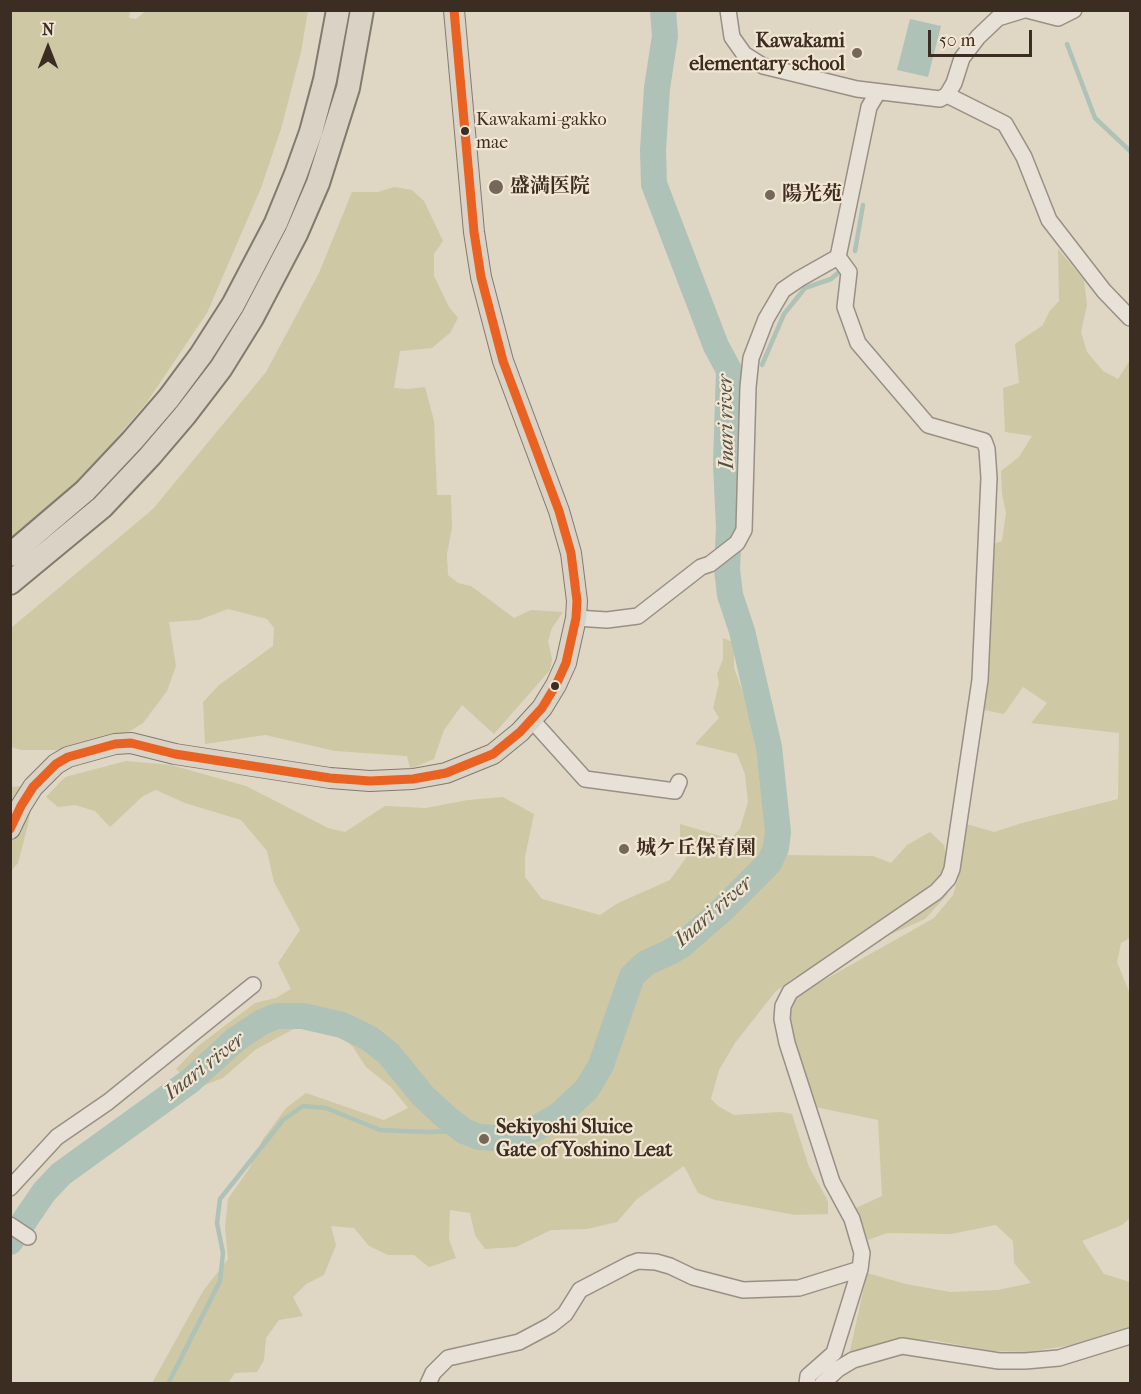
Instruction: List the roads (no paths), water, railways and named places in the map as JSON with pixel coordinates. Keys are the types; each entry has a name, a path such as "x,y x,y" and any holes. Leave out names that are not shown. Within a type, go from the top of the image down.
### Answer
{"highway":[{"path":"10,555 85,491 132,441 169,398 201,355 233,305 276,223 311,132 325,80 338,10"},
{"path":"10,583 102,507 150,456 221,368 252,318 296,234 318,183 348,88 362,10"}],"main road":[{"path":"10,829 33,788 56,764 68,757 115,744 131,743 175,754 330,778 413,779 446,773 492,754 520,732 542,708 556,685 566,663 576,618 577,601 571,553 559,511 503,361 481,277 474,232 454,10"}],"street":[{"path":"728,10 732,37 744,54 763,66 878,92 940,99 947,95 954,83 962,58 978,37 998,18 1025,10 1058,18 1074,10"},
{"path":"807,1383 808,1376 834,1353 860,1269 862,1253 861,1243 845,1204 832,1182 787,1043 782,1018 783,1006 790,992 936,892 950,874 979,694 987,449 984,441 928,426 858,344 845,307 849,272 838,257 869,107 878,92"},
{"path":"947,95 1005,124 1024,157 1049,220 1104,291 1131,318"},
{"path":"576,618 607,620 638,616 701,567 710,564 737,543 744,530 748,387 751,358 766,319 783,290 838,257"},
{"path":"531,720 585,779 675,791 679,782"},
{"path":"10,1188 57,1137 108,1102 253,985"},
{"path":"10,1225 28,1238"},
{"path":"428,1383 433,1373 448,1358 519,1342 551,1325 565,1314 580,1290 630,1264 656,1262 693,1276 743,1290 799,1288 860,1269"},
{"path":"822,1383 853,1360 902,1346 999,1361 1025,1361 1059,1358 1131,1336"}],"waterway":[{"name":"Inari river","path":"10,1242 44,1192 61,1174 190,1081 235,1040 262,1022 277,1016 303,1016 342,1025 369,1038 389,1054 423,1096 464,1131 479,1137 495,1138 514,1136 535,1129 559,1115 587,1089 601,1065 632,976 646,963 682,945 722,910 769,863 776,848 778,832 769,747 742,631 730,595 727,569 729,528 726,464 729,370 716,346 654,184 653,150 657,88 665,36 663,10"},
{"path":"1067,44 1095,118 1130,151"},
{"path":"855,251 863,205"},
{"path":"762,365 784,314 805,288 831,279 839,272"},
{"path":"728,389 740,381"},
{"path":"168,1384 220,1281 223,1253 217,1223 220,1199 283,1120 303,1106 326,1108 380,1130 464,1131"}],"place":[{"name":"Kawakami elementary school","path":"857,53"},
{"name":"Kawakami-gakko mae","path":"465,131"},
{"name":"盛満医院","path":"496,187"},
{"name":"陽光苑","path":"770,195"},
{"name":"城ケ丘保育園","path":"624,849"},
{"name":"Sekiyoshi Sluice Gate of Yoshino Leat","path":"484,1139"}]}
